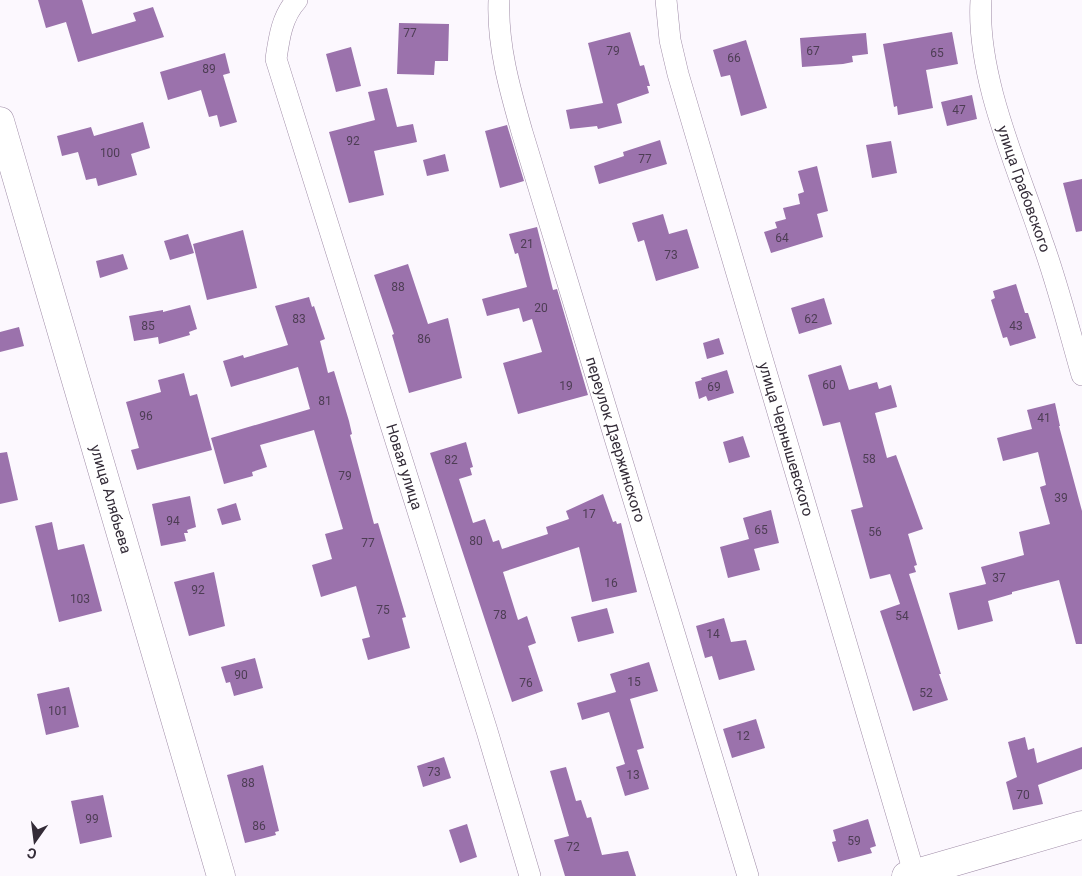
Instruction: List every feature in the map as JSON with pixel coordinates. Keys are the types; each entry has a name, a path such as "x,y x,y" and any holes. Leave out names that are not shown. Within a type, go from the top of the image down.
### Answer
{"main road":[{"name":"улица Алябьева","path":"0,121 221,876"},
{"path":"912,875 1082,825"}],"street":[{"name":"Новая улица","path":"297,0 291,6 281,29 276,59 481,713 530,876"},
{"name":"переулок Дзержинского","path":"499,0 501,39 513,103 748,876"},
{"name":"улица Чернышевского","path":"666,0 670,40 678,74 912,875"},
{"name":"улица Грабовского","path":"981,0 981,24 991,86 1043,243 1082,375"}],"building":[{"path":"38,0 82,0 92,34 136,21 133,13 153,7 164,37 78,62 66,22 46,28"},
{"path":"399,23 449,24 448,61 435,61 434,75 397,74"},
{"path":"630,32 640,66 644,65 650,86 647,86 649,93 617,104 622,123 598,129 597,126 570,129 566,110 603,103 588,43"},
{"path":"952,32 958,64 926,70 933,108 898,115 897,106 894,107 883,44"},
{"path":"866,33 868,54 852,56 853,62 802,67 800,38"},
{"path":"746,40 767,108 741,116 730,75 721,77 713,50"},
{"path":"351,47 361,86 336,92 326,54"},
{"path":"225,53 230,73 223,75 237,122 220,127 217,115 209,117 201,90 168,100 160,72"},
{"path":"387,88 397,127 413,124 417,142 374,151 384,195 349,203 329,132 375,120 368,92"},
{"path":"972,95 977,119 947,126 941,102"},
{"path":"143,122 150,148 131,154 137,175 98,186 96,178 86,180 78,152 62,156 57,136 91,127 94,136"},
{"path":"507,125 524,181 500,188 485,131"},
{"path":"660,140 667,164 599,184 594,166 624,156 623,152"},
{"path":"891,141 897,173 872,178 866,145"},
{"path":"445,154 449,171 427,176 423,160"},
{"path":"817,166 828,211 817,214 823,237 771,253 764,232 777,228 775,222 786,219 783,208 800,204 798,194 804,192 798,171"},
{"path":"1082,179 1082,231 1076,232 1063,183"},
{"path":"663,214 669,234 687,229 699,268 656,281 644,240 638,242 632,223"},
{"path":"537,227 553,290 557,289 588,395 518,414 503,363 542,352 532,319 523,322 519,308 487,316 482,299 527,287 518,253 515,254 509,234"},
{"path":"243,230 257,288 207,300 193,244"},
{"path":"188,234 194,253 170,260 164,241"},
{"path":"123,254 128,269 100,278 96,261"},
{"path":"408,264 428,324 448,318 462,378 409,393 392,335 394,334 374,275"},
{"path":"1016,284 1025,313 1028,313 1036,338 1010,346 1007,337 1003,338 991,300 995,298 993,291"},
{"path":"309,297 325,339 320,341 328,373 334,371 349,421 352,434 350,435 374,524 378,523 406,617 402,618 410,648 368,660 362,639 370,637 356,586 321,597 312,565 332,559 325,534 343,529 314,430 260,445 267,467 252,472 253,476 224,484 211,438 310,409 298,367 231,387 223,361 243,355 244,358 288,345 275,306"},
{"path":"824,298 832,324 799,334 791,308"},
{"path":"190,305 197,329 189,332 190,335 159,344 158,337 134,341 129,316 163,310 163,312"},
{"path":"19,327 24,346 0,352 0,332"},
{"path":"719,338 724,354 707,359 703,343"},
{"path":"841,365 849,390 877,382 879,389 891,385 897,407 875,413 887,458 896,455 923,529 908,534 917,565 914,566 916,572 909,574 948,700 913,711 880,611 900,604 890,574 870,579 851,510 863,507 840,422 823,426 808,375"},
{"path":"727,370 734,393 708,401 706,396 699,399 695,382 702,380 701,378"},
{"path":"184,373 190,396 197,394 212,450 137,470 131,450 139,448 126,402 161,392 158,380"},
{"path":"1055,403 1059,426 1082,511 1082,644 1076,644 1059,580 1012,592 1012,594 988,601 993,621 958,630 949,593 986,584 981,567 1024,555 1019,532 1050,524 1040,487 1046,485 1038,452 1003,461 997,438 1032,429 1027,410"},
{"path":"743,436 750,457 729,463 723,442"},
{"path":"466,442 473,467 470,468 472,475 459,479 473,523 485,519 493,542 499,540 502,549 548,534 546,527 569,519 566,511 603,494 613,522 621,523 637,592 592,602 579,547 503,572 518,620 527,616 536,643 528,646 543,691 512,702 430,453"},
{"path":"7,452 18,500 0,504 0,453"},
{"path":"190,496 196,527 187,530 188,533 184,533 186,541 161,546 152,504"},
{"path":"236,503 241,520 222,525 217,509"},
{"path":"771,510 779,543 754,549 760,570 728,578 720,547 749,539 743,518"},
{"path":"52,522 58,550 84,544 102,611 59,622 35,526"},
{"path":"214,572 225,626 189,636 174,582"},
{"path":"607,608 614,633 578,642 571,617"},
{"path":"724,618 731,642 746,640 755,670 719,680 712,656 705,658 696,626"},
{"path":"255,658 263,688 234,696 230,682 226,683 221,667"},
{"path":"649,662 658,691 630,699 644,748 637,750 649,789 625,796 616,767 625,764 609,712 582,720 577,703 616,692 610,674"},
{"path":"69,687 79,727 46,735 37,694"},
{"path":"756,719 765,748 732,758 723,729"},
{"path":"1025,737 1028,750 1034,748 1037,763 1082,747 1082,769 1038,785 1043,804 1013,810 1006,782 1017,777 1008,742"},
{"path":"444,757 451,778 423,787 417,766"},
{"path":"263,765 279,831 275,832 276,835 245,843 227,775"},
{"path":"566,767 576,801 581,800 587,818 591,817 602,855 628,851 636,876 565,876 554,840 569,836 550,771"},
{"path":"103,795 112,837 80,844 71,801"},
{"path":"868,819 876,846 870,848 872,853 838,862 832,842 836,841 833,830"},
{"path":"467,824 477,857 460,863 449,830"}]}
